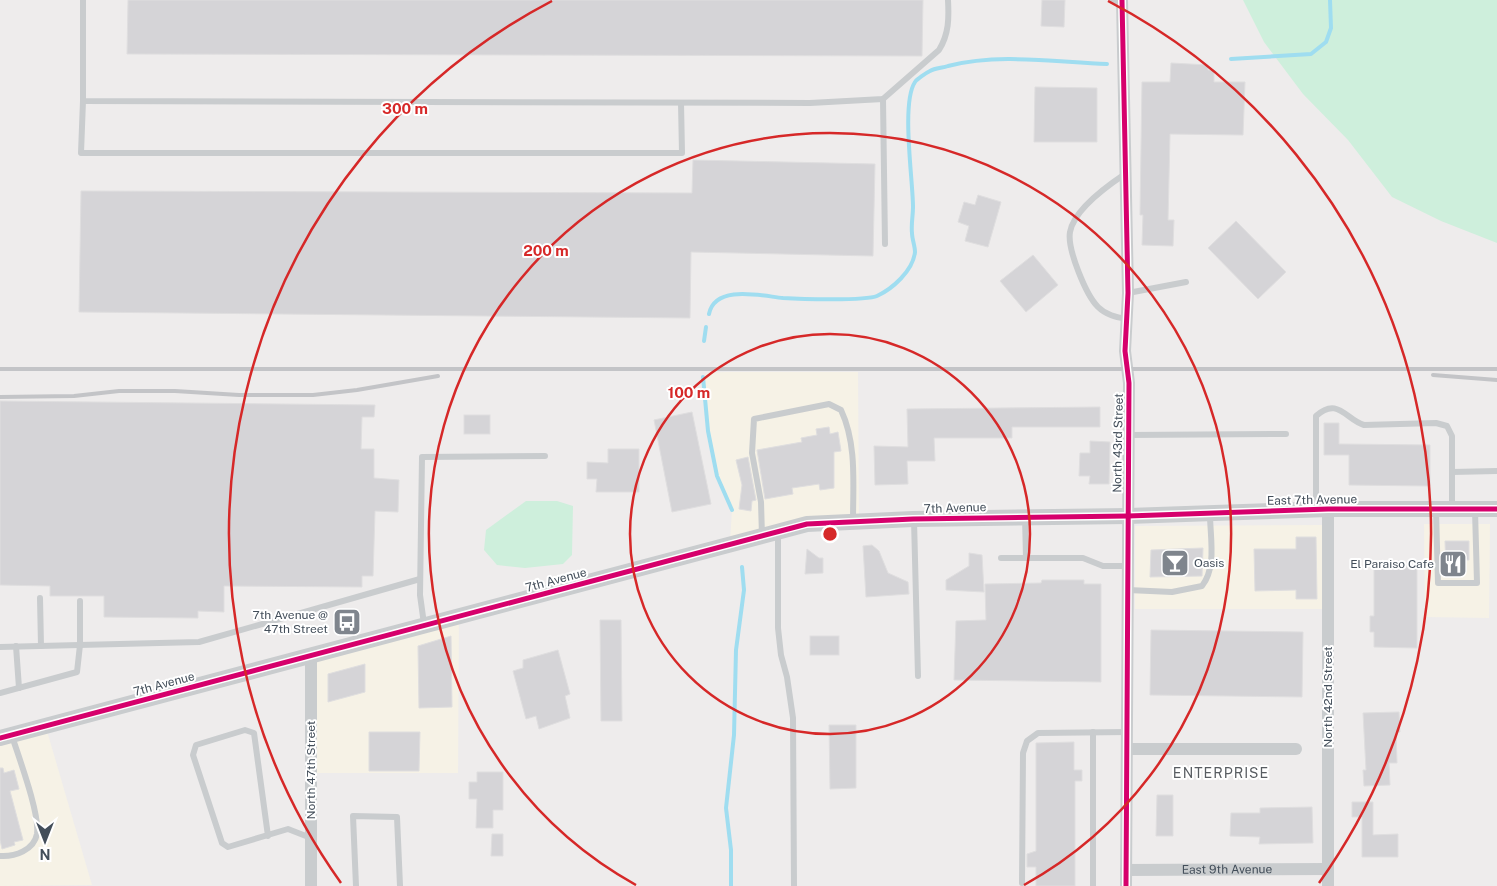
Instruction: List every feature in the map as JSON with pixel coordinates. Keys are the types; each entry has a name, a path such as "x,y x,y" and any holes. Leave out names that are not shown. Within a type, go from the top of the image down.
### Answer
{"street":[{"name":"North 43rd Street","path":"1119,1 1128,293 1124,351 1129,383 1126,886"},
{"name":"East 7th Avenue","path":"1128,516 1322,509 1497,509"},
{"name":"North 42nd Street","path":"1322,509 1328,886"},
{"name":"7th Avenue","path":"6,737 311,654 807,524 1025,516 1128,516"},
{"name":"North 47th Street","path":"311,654 311,886"},
{"path":"1127,749 1296,749"},
{"name":"East 9th Avenue","path":"1126,870 1328,869"}],"lane":[{"path":"83,0 81,153 682,153 681,103"},
{"path":"83,101 810,103 883,99 939,50 949,20 948,0"},
{"path":"883,99 885,244"},
{"path":"1125,174 1106,187 1079,214 1070,232 1071,251 1078,272 1097,306 1106,313 1126,319"},
{"path":"1128,293 1186,282"},
{"path":"762,536 761,502 752,453 754,419 830,404 841,410 846,420 852,460 853,522"},
{"path":"1322,509 1314,425 1316,416 1322,410 1336,409 1345,412 1353,422 1364,425 1436,423 1447,426 1452,436 1452,509"},
{"path":"1128,434 1286,434"},
{"path":"424,625 420,579 422,457 545,456"},
{"path":"1452,472 1497,471"},
{"path":"1436,509 1438,583 1477,583 1475,509"},
{"path":"1128,590 1172,592 1202,586 1208,578 1211,563 1210,513"},
{"path":"1025,516 1026,558"},
{"path":"914,519 918,676"},
{"path":"778,532 778,628 780,655 788,677 793,718 794,886"},
{"path":"1001,558 1082,558 1103,566 1128,566"},
{"path":"0,647 199,642 420,579"},
{"path":"40,598 41,646"},
{"path":"0,693 77,672 80,645 80,601"},
{"path":"16,646 19,688"},
{"path":"268,836 254,733 245,730 196,745 193,756 222,843 228,846 268,836 288,829 311,838"},
{"path":"1093,732 1093,886"},
{"path":"1022,883 1023,753 1027,741 1038,734 1127,732"},
{"path":"0,856 17,854 29,849 37,834 32,802 6,737"},
{"path":"356,886 353,816 397,817 400,886"}],"shaded area":[{"path":"858,372 859,520 730,542 732,510 717,476 708,431 703,377 707,373"},
{"path":"1424,524 1490,524 1489,618 1425,617"},
{"path":"1323,525 1323,609 1135,609 1135,526"},
{"path":"459,616 458,773 314,773 314,655"},
{"path":"47,731 92,885 0,886 0,743"}],"green space":[{"path":"1243,0 1497,0 1497,243 1441,221 1392,197 1348,140 1303,94 1264,42"},
{"path":"526,501 557,501 573,506 572,555 563,564 525,568 497,565 484,550 486,530"}],"building":[{"path":"128,0 923,0 922,56 127,54"},
{"path":"1042,0 1065,0 1064,27 1041,26"},
{"path":"1171,63 1208,65 1208,70 1214,70 1214,82 1245,82 1243,135 1170,134 1168,220 1174,220 1173,246 1142,245 1143,215 1140,215 1142,82 1170,82"},
{"path":"1035,87 1097,88 1097,142 1034,142"},
{"path":"693,160 875,164 873,256 691,252 690,318 79,312 81,191 692,193"},
{"path":"978,195 1001,202 988,247 965,241 969,226 958,222 964,202 975,205"},
{"path":"1236,221 1286,272 1258,299 1208,248"},
{"path":"1033,255 1058,285 1026,312 1000,281"},
{"path":"0,401 375,405 374,417 362,417 361,449 374,449 374,478 399,480 398,512 375,511 373,576 362,576 362,587 224,586 224,612 198,611 198,618 104,617 104,596 50,596 50,586 0,585"},
{"path":"1100,407 1100,427 1012,427 1012,438 934,438 935,461 907,461 908,484 875,485 874,446 908,447 907,409"},
{"path":"692,412 711,504 672,512 654,420"},
{"path":"464,415 490,415 490,434 464,434"},
{"path":"1324,423 1339,423 1339,444 1430,445 1430,486 1349,485 1349,455 1324,455"},
{"path":"829,427 830,434 838,432 841,451 834,452 834,488 820,490 819,484 792,488 793,494 765,499 757,450 802,442 801,438 817,435 816,429"},
{"path":"1090,441 1110,442 1109,484 1089,484 1090,476 1079,476 1080,453 1090,453"},
{"path":"608,449 639,449 639,492 596,492 597,479 587,479 587,462 608,463"},
{"path":"748,457 756,500 752,501 751,511 739,509 742,485 736,460"},
{"path":"1296,537 1316,537 1317,599 1296,599 1296,590 1255,591 1254,549 1296,549"},
{"path":"1445,541 1469,541 1469,560 1457,560 1457,570 1446,570"},
{"path":"872,545 879,551 888,573 908,582 909,594 866,597 863,546"},
{"path":"1203,548 1202,576 1150,577 1151,550"},
{"path":"807,549 819,558 823,558 823,573 805,574"},
{"path":"969,553 982,555 984,592 946,590 946,580 969,566"},
{"path":"1374,565 1417,566 1417,648 1374,647 1374,632 1370,632 1370,616 1374,616"},
{"path":"1042,580 1084,580 1084,584 1101,584 1101,682 954,680 956,621 986,620 985,584 1041,583"},
{"path":"600,620 621,620 622,721 601,721"},
{"path":"1151,630 1303,632 1302,697 1150,695"},
{"path":"451,636 452,707 419,708 418,646"},
{"path":"810,636 839,636 839,655 810,655"},
{"path":"558,650 570,694 565,696 570,718 539,729 536,716 526,719 513,671 523,668 523,660"},
{"path":"365,664 365,692 328,702 328,674"},
{"path":"1399,712 1400,732 1396,732 1397,763 1389,763 1390,785 1364,786 1363,770 1366,770 1363,713"},
{"path":"829,725 856,725 856,788 830,789"},
{"path":"369,732 420,732 419,771 369,771"},
{"path":"1074,742 1074,770 1082,770 1082,781 1075,781 1075,886 1036,886 1036,867 1027,867 1027,854 1036,851 1036,743"},
{"path":"0,768 3,768 4,773 14,770 19,789 10,791 23,840 14,842 15,845 2,849 0,840"},
{"path":"477,772 503,772 503,810 493,810 493,828 476,828 477,799 469,799 469,782 477,782"},
{"path":"1157,795 1173,795 1173,836 1156,836"},
{"path":"1352,802 1373,802 1373,835 1398,834 1398,857 1362,857 1362,817 1352,817"},
{"path":"1312,807 1313,843 1259,844 1260,837 1230,836 1231,813 1260,813 1260,808"},
{"path":"492,834 503,834 503,856 491,856"}],"waterway":[{"path":"1231,59 1311,54 1326,42 1331,28 1330,0"},
{"path":"709,314 713,305 720,299 730,295 752,294 783,298 816,299 870,298 883,293 901,278 910,266 915,252 912,238 913,207 908,124 909,107 911,92 915,82 926,73 934,69 968,62 1007,59 1107,64"},
{"path":"704,341 706,327"},
{"path":"703,377 708,431 717,476 732,510"},
{"path":"731,886 731,850 726,808 734,735 736,650 744,590 742,567"}],"railway":[{"path":"0,369 1497,369"},
{"path":"1433,375 1497,380"},
{"path":"0,397 74,396 119,391 175,391 239,395 313,395 357,390 438,376"}],"cycle path":[{"path":"1122,0 1128,293 1125,351 1129,383 1126,886"},
{"path":"0,738 807,524 913,519 1128,516 1328,509 1497,509"}],"place":[{"name":"Oasis","path":"1175,563"},
{"name":"El Paraiso Cafe","path":"1453,564"},
{"name":"7th Avenue @ 47th Street","path":"347,622"}],"district":[{"name":"ENTERPRISE","path":"1221,773"}]}
